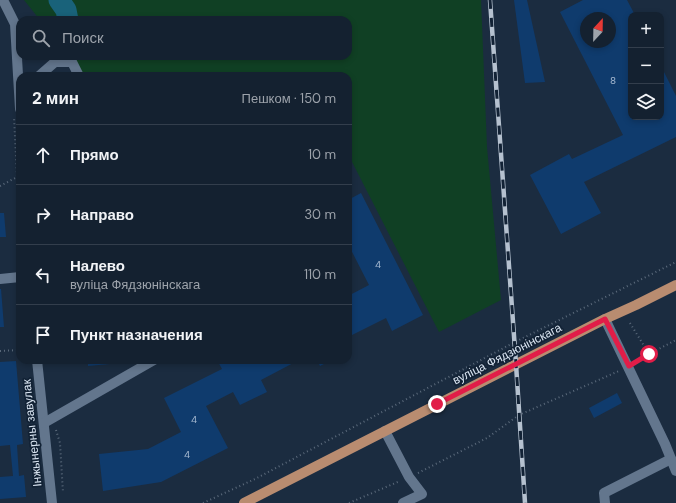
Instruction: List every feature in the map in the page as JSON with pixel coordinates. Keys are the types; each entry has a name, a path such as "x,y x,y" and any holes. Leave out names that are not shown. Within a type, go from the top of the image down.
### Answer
{"main road":[{"name":"вуліца Фядзюнінскага","path":"244,503 605,319 676,285"}],"street":[{"path":"3,0 16,24"},
{"path":"18,60 19,72"},
{"path":"44,72 55,62 72,62 77,72"},
{"path":"0,279 16,277"},
{"path":"605,319 629,366 676,471"},
{"name":"Інжынерны завулак","path":"37,364 52,503"},
{"path":"44,423 147,364"},
{"path":"385,431 409,477 424,498 403,503"},
{"path":"605,503 604,493 671,460"}],"path":[{"path":"203,503 255,479 515,342 676,262"},
{"path":"630,323 649,354"},
{"path":"349,503 409,477 487,438 519,415 629,366 676,340"},
{"path":"0,351 16,350"}],"green space":[{"path":"24,0 481,0 487,147 501,300 439,332 352,162 352,72 82,72 72,60 352,60 352,16 37,16"}],"building":[{"path":"514,0 527,0 545,82 525,83"},
{"path":"583,0 627,0 633,12 628,12 628,120 664,120 664,72 676,96 676,137 584,182 601,213 561,234 530,175 569,154 572,159 623,135 560,12"},
{"path":"361,193 423,315 392,331 386,318 352,335 352,294 369,285 352,252 352,198"},
{"path":"0,213 4,213 6,237 0,237"},
{"path":"1,289 4,327 0,327"},
{"path":"16,361 23,444 17,445 19,476 24,475 26,497 0,499 0,477 13,476 10,445 0,446 0,362"},
{"path":"88,364 110,364 88,366"},
{"path":"219,364 291,364 261,380 267,392 240,405 233,392 206,406 228,448 161,482 103,491 99,454 148,449 181,432 164,398 222,369"},
{"path":"617,393 622,403 594,418 589,408"}],"waterway":[{"path":"59,0 66,10 67,16"}],"railway":[{"path":"490,0 525,503"}],"route":[{"path":"437,404 605,319 629,366 649,354"}]}
